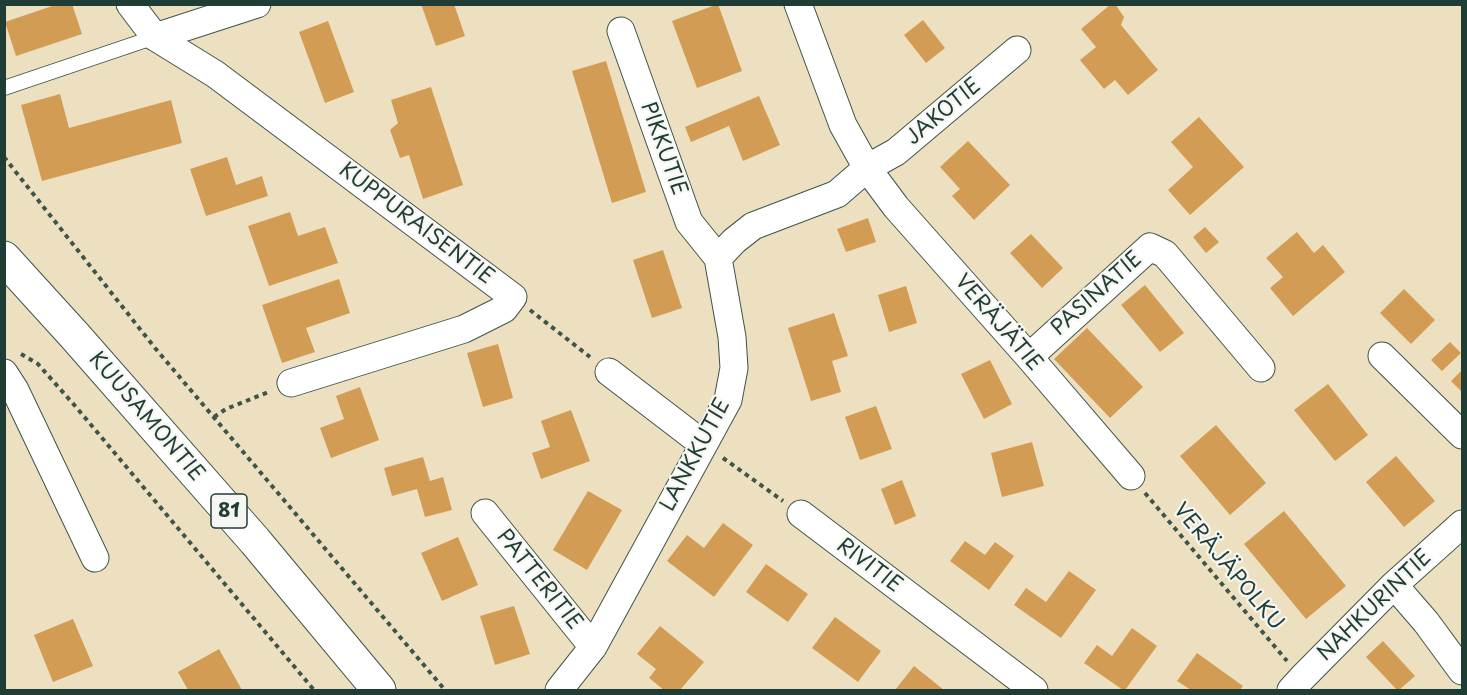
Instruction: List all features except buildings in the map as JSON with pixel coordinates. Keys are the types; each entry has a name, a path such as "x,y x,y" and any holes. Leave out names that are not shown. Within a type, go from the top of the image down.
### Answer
{"main road":[{"name":"KUUSAMONTIE","path":"4,232 75,336"},
{"name":"KUUSAMONTIE","path":"4,258 255,541 379,690"}],"street":[{"name":"KUPPURAISENTIE","path":"130,4 155,37 215,74 513,297"},
{"path":"155,37 257,4"},
{"path":"718,258 753,226 837,194 867,168 843,125 798,4"},
{"name":"PIKKUTIE","path":"621,31 689,222 718,258"},
{"name":"JAKOTIE","path":"867,168 896,152 1017,50"},
{"name":"VERÄJÄTIE","path":"867,168 896,207 1131,476"},
{"name":"PASINATIE","path":"1029,357 1150,247 1165,255 1261,368"},
{"name":"LANKKUTIE","path":"559,690 593,647 728,400 734,368 732,337 718,258"},
{"path":"291,383 464,329 504,309 513,297"},
{"path":"1382,356 1462,435"},
{"path":"9,361 15,390 95,558"},
{"path":"609,372 703,444"},
{"name":"PATTERITIE","path":"485,513 593,647"},
{"name":"RIVITIE","path":"801,514 1034,690"},
{"name":"NAHKURINTIE","path":"1296,684 1394,585 1462,524"},
{"path":"1394,585 1426,622 1462,671"}],"lane":[{"path":"4,88 155,37"}],"path":[{"path":"4,157 155,348 445,690"},
{"name":"KUPPURAISENTIE","path":"513,297 609,372"},
{"path":"9,361 38,364 314,690"},
{"path":"214,417 226,409 291,383"},
{"path":"703,444 801,514"},
{"name":"VERÄJÄPOLKU","path":"1131,476 1296,684"}]}
